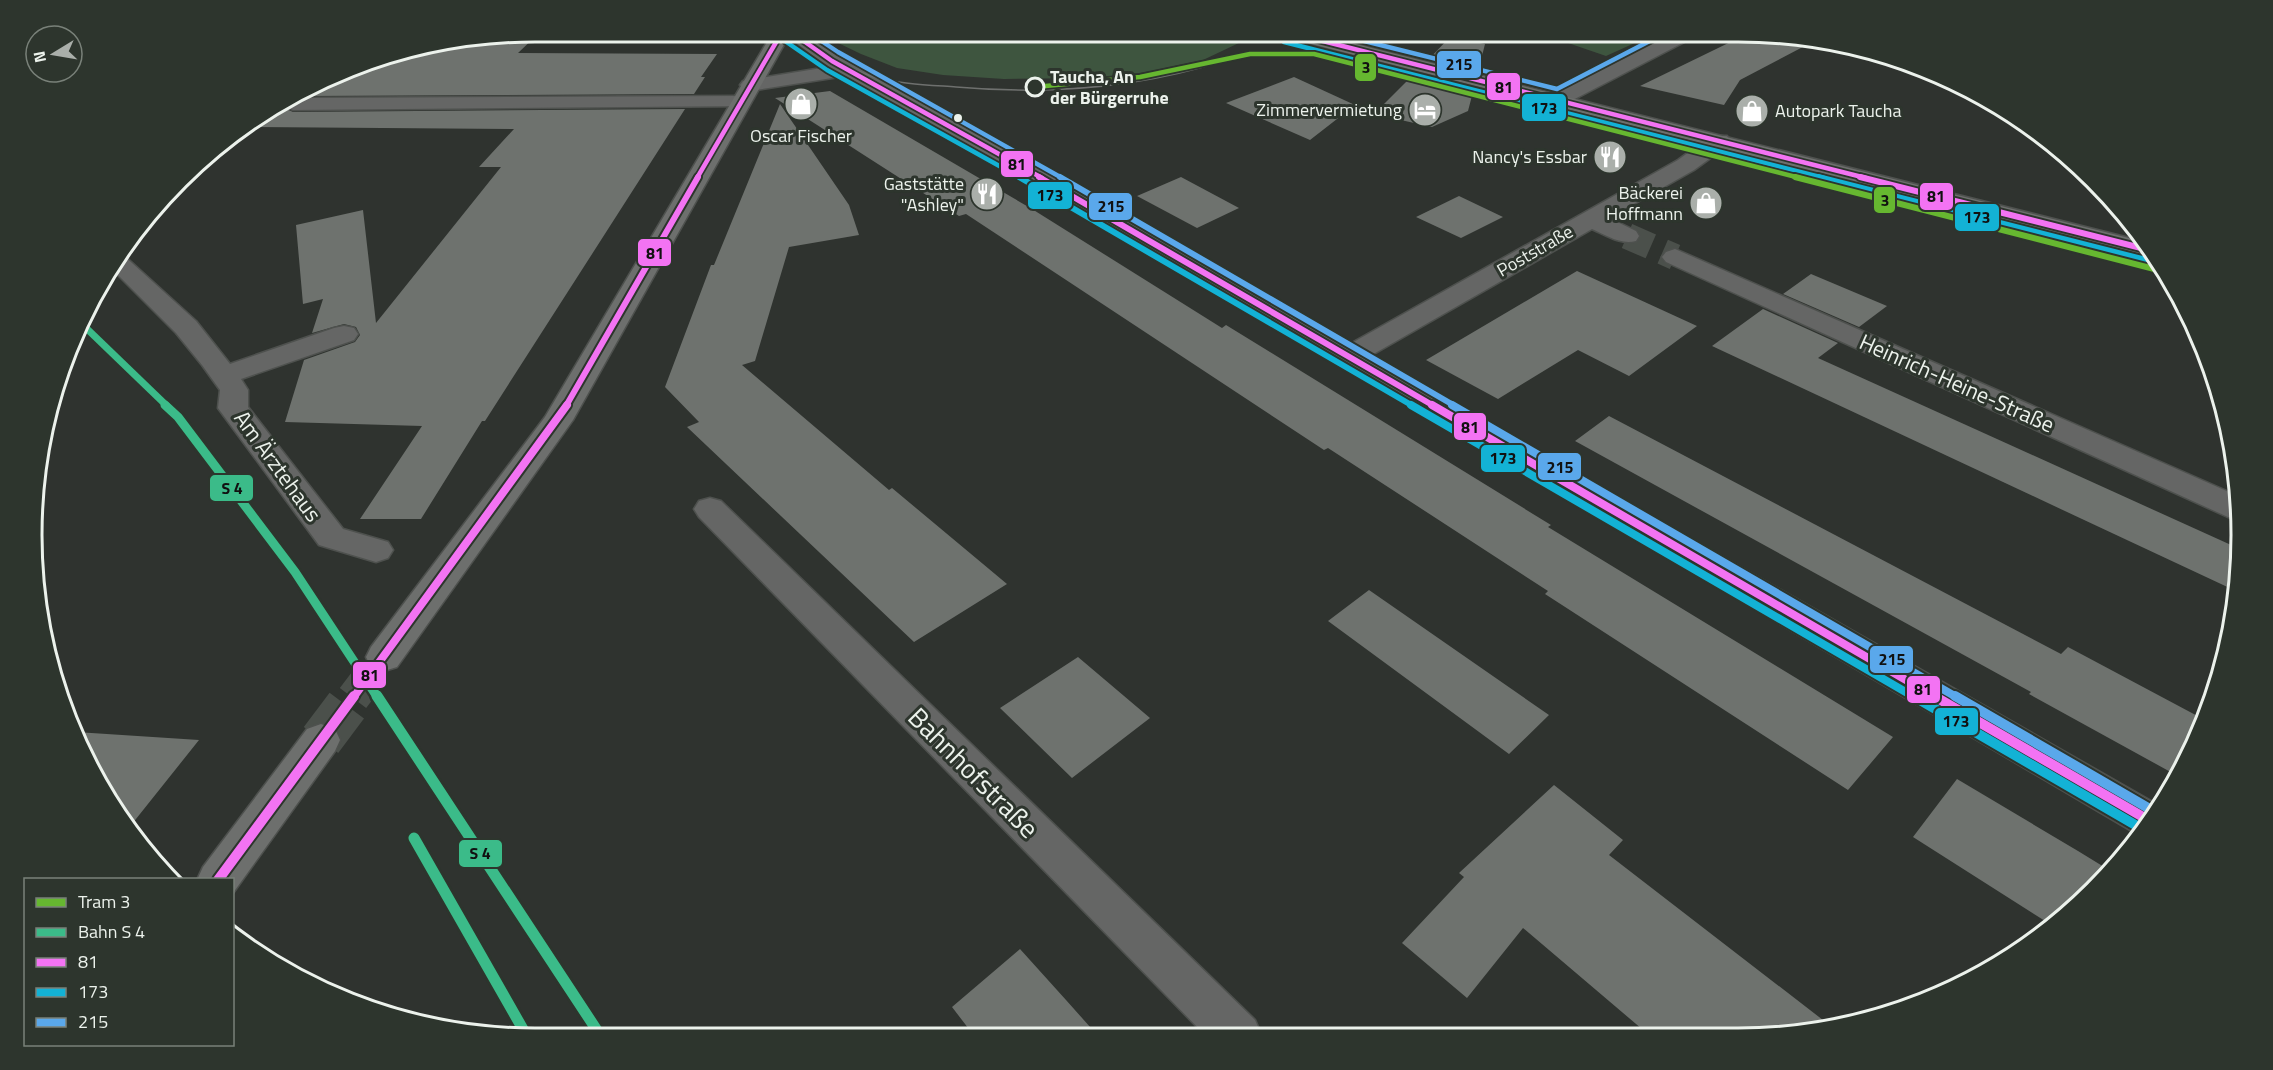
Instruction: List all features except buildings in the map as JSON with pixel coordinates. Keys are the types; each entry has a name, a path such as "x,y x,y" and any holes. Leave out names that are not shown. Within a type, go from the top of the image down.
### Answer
{"main road":[{"path":"384,657 558,420 776,42"},
{"path":"1327,42 2138,247"},
{"path":"219,878 321,740"}],"street":[{"path":"806,42 848,70 969,136 2142,817"},
{"path":"1558,100 1670,42"},
{"path":"296,104 746,94 848,70"},
{"name":"Poststraße","path":"1348,357 1686,165 1719,141"},
{"path":"1591,219 1628,236"},
{"name":"Heinrich-Heine-Straße","path":"1675,257 2230,505"},
{"name":"Am Ärztehaus","path":"122,265 186,327 224,375 234,390 233,408 331,537 376,550"},
{"path":"224,375 344,334"},
{"name":"Bahnhofstraße","path":"710,509 1230,1028"}],"green space":[{"path":"836,42 1241,42 1203,60 1141,73 1092,78 1004,79 943,75 897,68"},
{"path":"1565,42 1637,42 1606,56"}],"tunnel":[{"path":"1627,236 1675,257"},
{"path":"353,698 384,657"},
{"path":"321,740 354,696"}],"tram line":[{"path":"807,42 835,60 874,77 915,84 990,89 1058,90 1126,83 1159,78 1226,60"},
{"path":"825,42 832,47"},
{"name":"3","path":"1035,87 1140,77 1250,54 1314,54 2153,269"}],"transit line":[{"name":"81","path":"219,878 558,420 776,42"},
{"name":"173","path":"786,42 827,70 955,140 2136,825"},
{"name":"81","path":"805,42 832,61 960,131 2142,817"},
{"name":"215","path":"823,42 965,122 2148,808"},
{"name":"173","path":"1284,42 2148,260"},
{"name":"81","path":"1327,42 2138,247"},
{"name":"215","path":"1368,42 1557,89 1648,42"},
{"path":"87,329 178,417 295,572 595,1028"},
{"path":"414,838 522,1028"}],"place":[{"name":"Taucha, An der Bürgerruhe","path":"1035,87"},
{"name":"Oscar Fischer","path":"801,104"},
{"name":"Zimmervermietung","path":"1425,110"},
{"name":"Autopark Taucha","path":"1752,111"},
{"name":"Nancy's Essbar","path":"1610,157"},
{"name":"Gaststätte \"Ashley\"","path":"987,194"},
{"name":"Bäckerei Hoffmann","path":"1706,203"}]}
